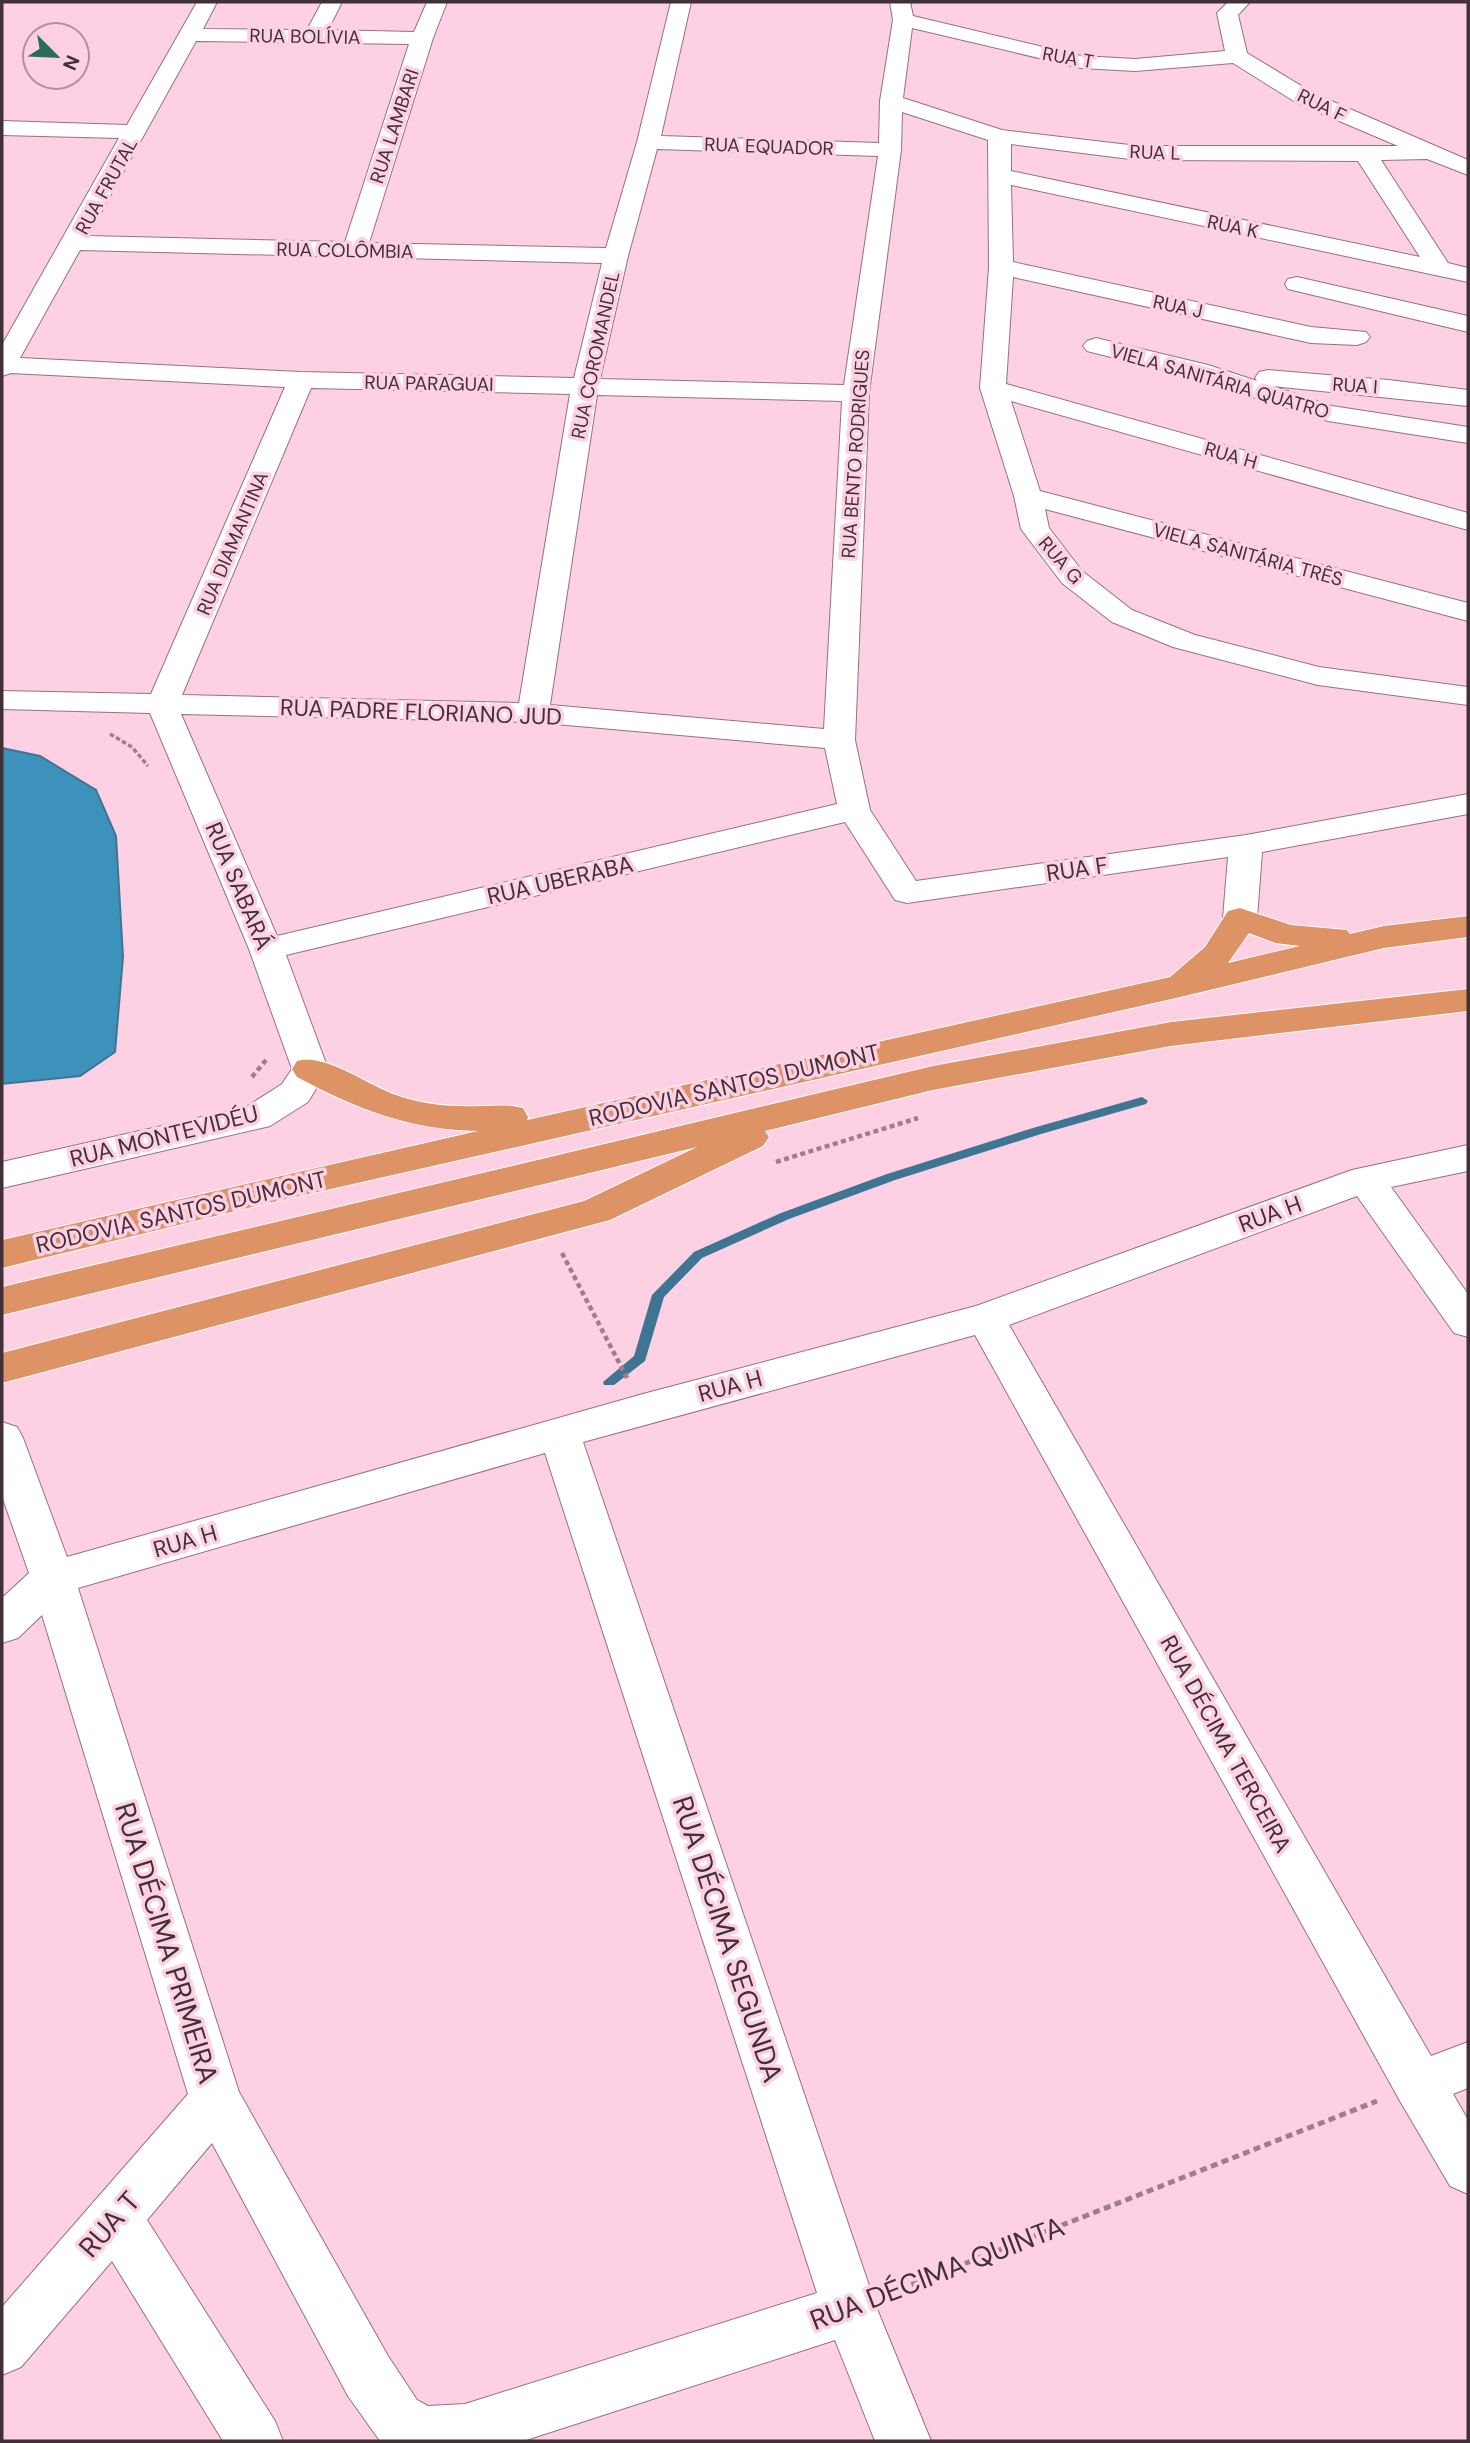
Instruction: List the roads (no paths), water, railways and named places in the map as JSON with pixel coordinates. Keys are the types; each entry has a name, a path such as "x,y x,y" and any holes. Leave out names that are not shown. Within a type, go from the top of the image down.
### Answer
{"highway":[{"path":"1176,987 1208,966 1231,938 1240,918 1271,931 1310,938 1384,937"},
{"name":"RODOVIA SANTOS DUMONT","path":"2,1254 260,1192 1176,987 1384,937 1468,927"},
{"name":"RODOVIA SANTOS DUMONT","path":"2,1301 933,1078 1171,1034 1468,1000"},
{"path":"310,1069 365,1099 411,1115 467,1120 627,1109"},
{"path":"2,1368 596,1211 816,1105"}],"street":[{"name":"RUA FRUTAL","path":"2,366 74,243 207,2"},
{"path":"315,36 332,2"},
{"name":"RUA LAMBARI","path":"355,251 422,38 437,2"},
{"name":"RUA COROMANDEL","path":"533,713 585,386 616,256 649,142 681,2"},
{"path":"1237,56 1227,13 1240,2"},
{"name":"RUA T","path":"902,11 1081,62 1135,65 1237,56"},
{"name":"RUA BENTO RODRIGUES","path":"902,11 891,101 890,150 856,393 839,740 854,810 907,893"},
{"name":"RUA BOLÍVIA","path":"187,35 422,38"},
{"name":"RUA F","path":"1237,56 1304,98 1468,168"},
{"name":"RUA L","path":"891,101 999,136 1138,153 1426,152"},
{"path":"2,128 136,132"},
{"name":"RUA G","path":"999,136 1001,267 993,388 1028,496 1034,529 1072,577 1122,616 1184,641 1318,676 1468,696"},
{"name":"RUA EQUADOR","path":"649,142 890,150"},
{"path":"1365,154 1440,270"},
{"name":"RUA K","path":"999,175 1468,275"},
{"name":"RUA COLÔMBIA","path":"74,243 616,256"},
{"name":"RUA J","path":"1001,267 1311,335 1357,337"},
{"path":"1297,284 1468,324"},
{"name":"VIELA SANITÁRIA QUATRO","path":"1096,346 1199,371 1328,413 1468,435"},
{"name":"RUA PARAGUAI","path":"2,366 301,380 856,393"},
{"name":"RUA I","path":"1199,371 1468,398"},
{"name":"RUA DIAMANTINA","path":"162,705 301,380"},
{"name":"RUA H","path":"993,388 1468,522"},
{"name":"VIELA SANITÁRIA TRÊS","path":"1028,496 1468,612"},
{"name":"RUA PADRE FLORIANO JUD","path":"2,700 533,713 839,740"},
{"name":"RUA SABARÁ","path":"162,705 266,949 310,1069"},
{"name":"RUA F","path":"907,893 1246,845 1468,804"},
{"name":"RUA UBERABA","path":"266,949 854,810"},
{"path":"1240,918 1246,845"},
{"name":"RUA MONTEVIDÉU","path":"2,1175 257,1117 295,1093 310,1069"},
{"name":"RUA H","path":"2,1625 53,1578 643,1409 985,1318 1365,1179 1468,1158"},
{"path":"1365,1179 1468,1323"},
{"name":"RUA DÉCIMA TERCEIRA","path":"985,1318 1468,2169"},
{"name":"RUA DÉCIMA SEGUNDA","path":"560,1434 850,2309 904,2441"},
{"name":"RUA DÉCIMA PRIMEIRA","path":"2,1438 53,1578 216,2100 368,2376 397,2420"},
{"path":"2,1608 53,1578"},
{"path":"1418,2084 1468,2066"},
{"name":"RUA T","path":"2,2348 216,2100"},
{"path":"115,2217 255,2441"},
{"name":"RUA DÉCIMA QUINTA","path":"397,2420 424,2434 465,2432 850,2309"}],"water":[{"path":"2,748 40,756 96,790 116,836 123,957 115,1052 80,1076 2,1084"}],"waterway":[{"path":"609,1382 640,1358 658,1295 698,1255 785,1216 891,1177 1142,1101"}]}
